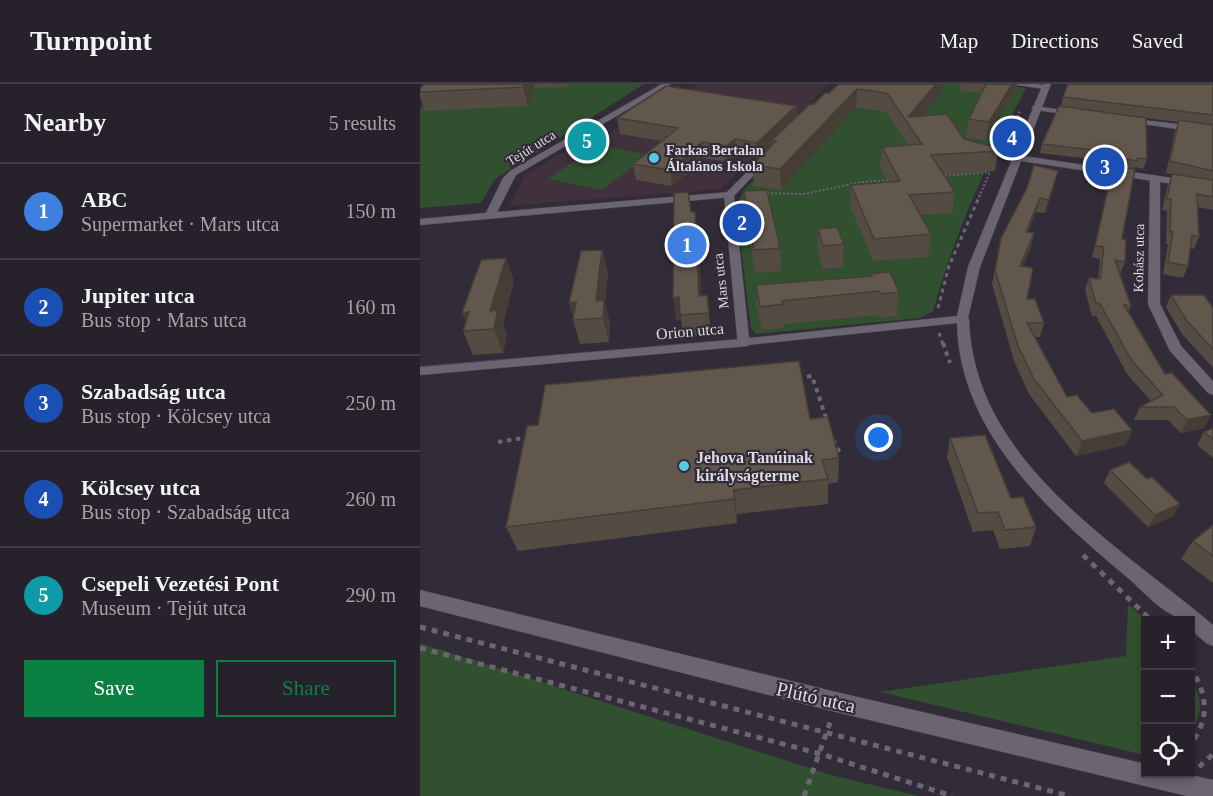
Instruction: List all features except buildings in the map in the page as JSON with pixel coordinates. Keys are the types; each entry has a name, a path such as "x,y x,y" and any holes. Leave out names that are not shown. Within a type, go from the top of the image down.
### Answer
{"street":[{"name":"Tejút utca","path":"490,216 508,178 513,173 667,84"},
{"path":"1013,84 1046,86 974,267 963,318 963,344 975,390 990,419 1022,466 1126,566 1213,637"},
{"path":"1036,108 1083,114"},
{"path":"1118,119 1213,131"},
{"path":"420,222 729,195 772,152"},
{"path":"1017,158 1213,187"},
{"name":"Kohász utca","path":"1155,178 1154,304 1174,348 1213,390"},
{"name":"Mars utca","path":"729,195 743,343"},
{"name":"Orion utca","path":"420,371 743,343 963,318"},
{"name":"Plútó utca","path":"420,598 836,702 1213,792"}],"path":[{"path":"997,154 1033,86"},
{"path":"984,183 993,163"},
{"path":"933,177 989,172"},
{"path":"761,193 804,194 862,182 898,179"},
{"path":"789,378 812,376 828,426"},
{"path":"498,442 531,436"},
{"path":"831,436 841,455"},
{"path":"1105,578 1146,616"},
{"path":"420,627 828,731 1070,796"},
{"path":"420,648 821,754 952,796"},
{"path":"1193,670 1207,700 1200,735 1195,741"},
{"path":"804,796 821,754 836,702"}],"shaded area":[{"name":"Farkas Bertalan Általános Iskola","path":"698,84 829,84 720,189 509,206 525,175 588,138 600,140 622,124 681,98"}],"green space":[{"path":"469,84 644,84 495,179 481,203 420,208 420,108"},
{"path":"992,84 1026,88 962,225 933,311 920,318 756,334 751,328 736,207 744,190 846,86"},
{"path":"598,145 649,155 602,190 548,179"},
{"path":"1128,604 1142,616 1141,754 880,692 1126,656"},
{"path":"420,643 831,775 918,796 420,796"},
{"path":"1195,688 1200,705 1195,723"}],"place":[{"name":"Kölcsey utca","path":"1012,138"},
{"name":"Csepeli Vezetési Pont","path":"587,141"},
{"name":"Farkas Bertalan Általános Iskola","path":"654,158"},
{"name":"Szabadság utca","path":"1105,167"},
{"name":"Jupiter utca","path":"742,223"},
{"name":"ABC","path":"687,245"},
{"name":"Jehova Tanúinak királyságterme","path":"684,466"}]}
